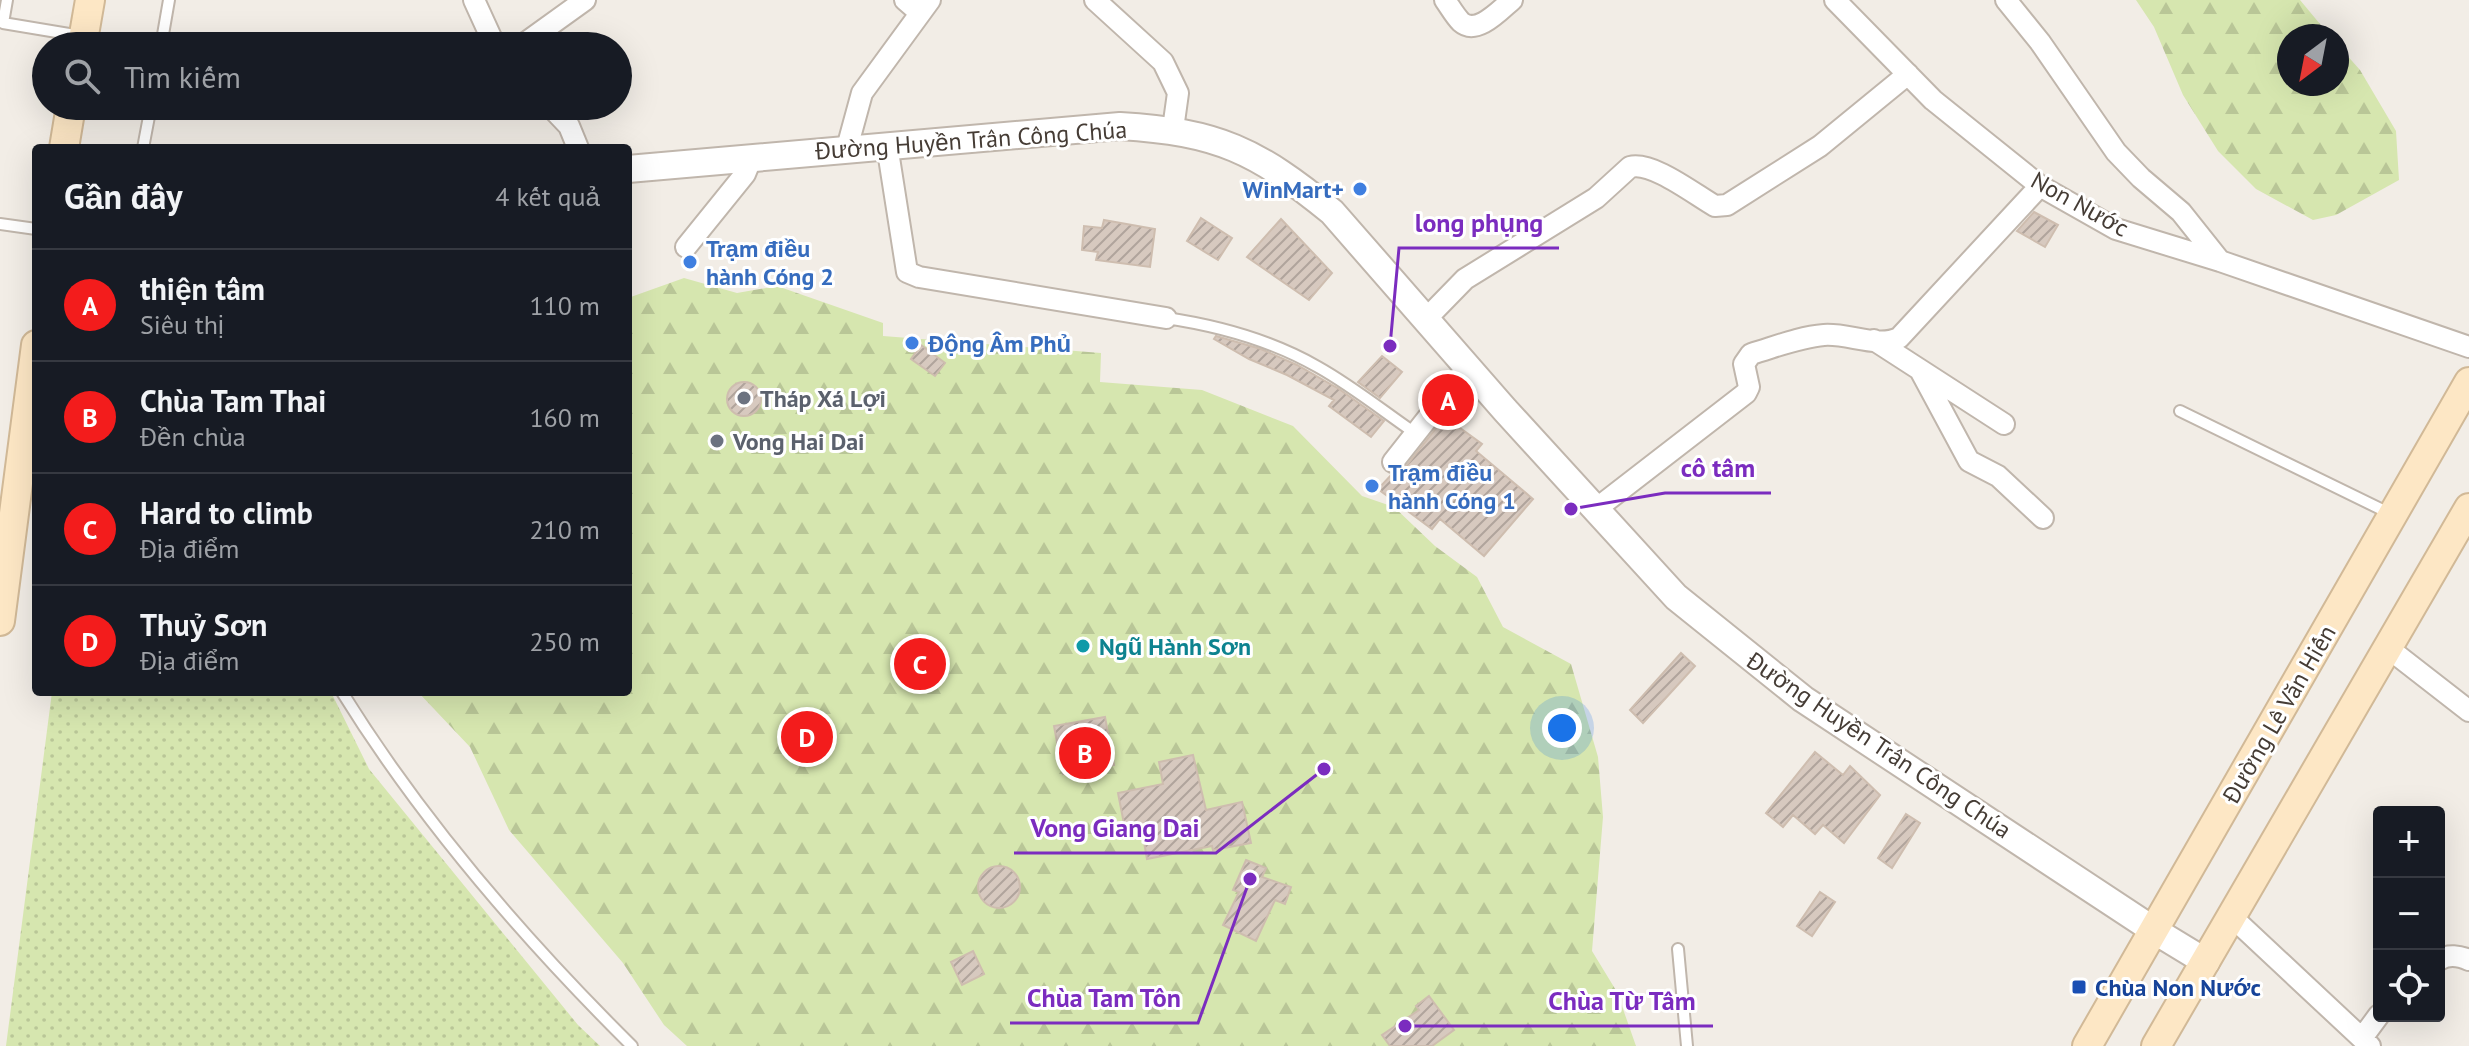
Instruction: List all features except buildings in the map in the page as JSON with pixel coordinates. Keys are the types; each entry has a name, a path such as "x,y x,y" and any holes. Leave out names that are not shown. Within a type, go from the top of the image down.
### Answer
{"main road":[{"path":"85,32 90,0"},
{"path":"65,144 69,120"},
{"path":"0,621 32,376"},
{"name":"Đường Lê Văn Hiến","path":"2087,1046 2469,382"},
{"path":"2156,1046 2469,510"}],"street":[{"path":"474,0 489,32"},
{"path":"540,32 585,0"},
{"path":"1095,0 1163,62 1178,93 1173,129"},
{"path":"1445,0 1462,22 1479,26 1512,0"},
{"name":"Non Nước","path":"1835,0 1933,100 2040,186 2116,229 2220,261 2469,347"},
{"path":"2006,0 2040,42 2116,152 2134,172 2181,212 2220,261"},
{"path":"847,148 862,93 919,4"},
{"path":"1426,319 1465,279 1596,198 1630,167 1650,168 1715,206 1727,205 1820,146 1908,74"},
{"path":"563,120 576,144"},
{"name":"Đường Huyền Trân Công Chúa","path":"632,169 1120,126 1173,129 1242,149 1298,184 1332,212 1676,597 1803,699 2206,962"},
{"path":"887,145 907,272 919,277 1166,318"},
{"path":"686,247 745,174 752,157"},
{"path":"1596,509 1746,393 1749,387 1744,364 1751,354 1800,339 1828,335 1886,342 1899,338 2040,186"},
{"path":"1874,340 2004,424"},
{"path":"1393,462 1468,367"},
{"path":"1920,370 1969,461 1998,476 2043,518"},
{"path":"2388,648 2469,711"},
{"path":"2232,917 2366,1042 2376,1022"},
{"path":"2445,956 2469,960"}],"lane":[{"path":"7,0 3,23 43,32"},
{"path":"163,32 169,0"},
{"path":"144,144 148,120"},
{"path":"0,224 32,228"},
{"path":"1166,318 1213,325 1279,347 1319,367 1415,433"},
{"path":"2180,411 2393,515"},
{"path":"344,696 382,757 445,837 560,975 632,1046"},
{"path":"1678,949 1687,1046"}],"green space":[{"path":"2136,0 2300,0 2320,24 2277,24 2277,96 2349,96 2349,58 2360,70 2396,131 2399,180 2336,215 2313,220 2256,189 2218,151 2183,95 2154,27"},
{"name":"Ngũ Hành Sơn","path":"684,278 737,293 777,286 883,323 883,336 1101,353 1100,382 1202,390 1293,426 1362,496 1394,507 1435,546 1477,577 1503,627 1571,664 1598,757 1603,817 1592,951 1617,992 1636,1046 687,1046 664,1025 623,963 509,830 470,747 422,696 632,696 632,297"},
{"path":"51,696 333,696 369,769 578,1025 600,1046 6,1046"}],"place":[{"name":"WinMart+","path":"1360,189"},
{"name":"Trạm điều hành Cóng 2","path":"690,262"},
{"name":"Động Âm Phủ","path":"912,343"},
{"name":"long phụng","path":"1390,346"},
{"name":"Tháp Xá Lợi","path":"744,398"},
{"name":"thiện tâm","path":"1448,400"},
{"name":"Vong Hai Dai","path":"717,441"},
{"name":"Trạm điều hành Cóng 1","path":"1372,486"},
{"name":"cô tâm","path":"1571,509"},
{"name":"Ngũ Hành Sơn","path":"1083,646"},
{"name":"Hard to climb","path":"920,664"},
{"name":"Thuỷ Sơn","path":"807,737"},
{"name":"Chùa Tam Thai","path":"1085,753"},
{"name":"Vong Giang Dai","path":"1324,769"},
{"name":"Chùa Tam Tôn","path":"1250,879"},
{"name":"Chùa Non Nước","path":"2079,987"},
{"name":"Chùa Từ Tâm","path":"1405,1026"}]}
